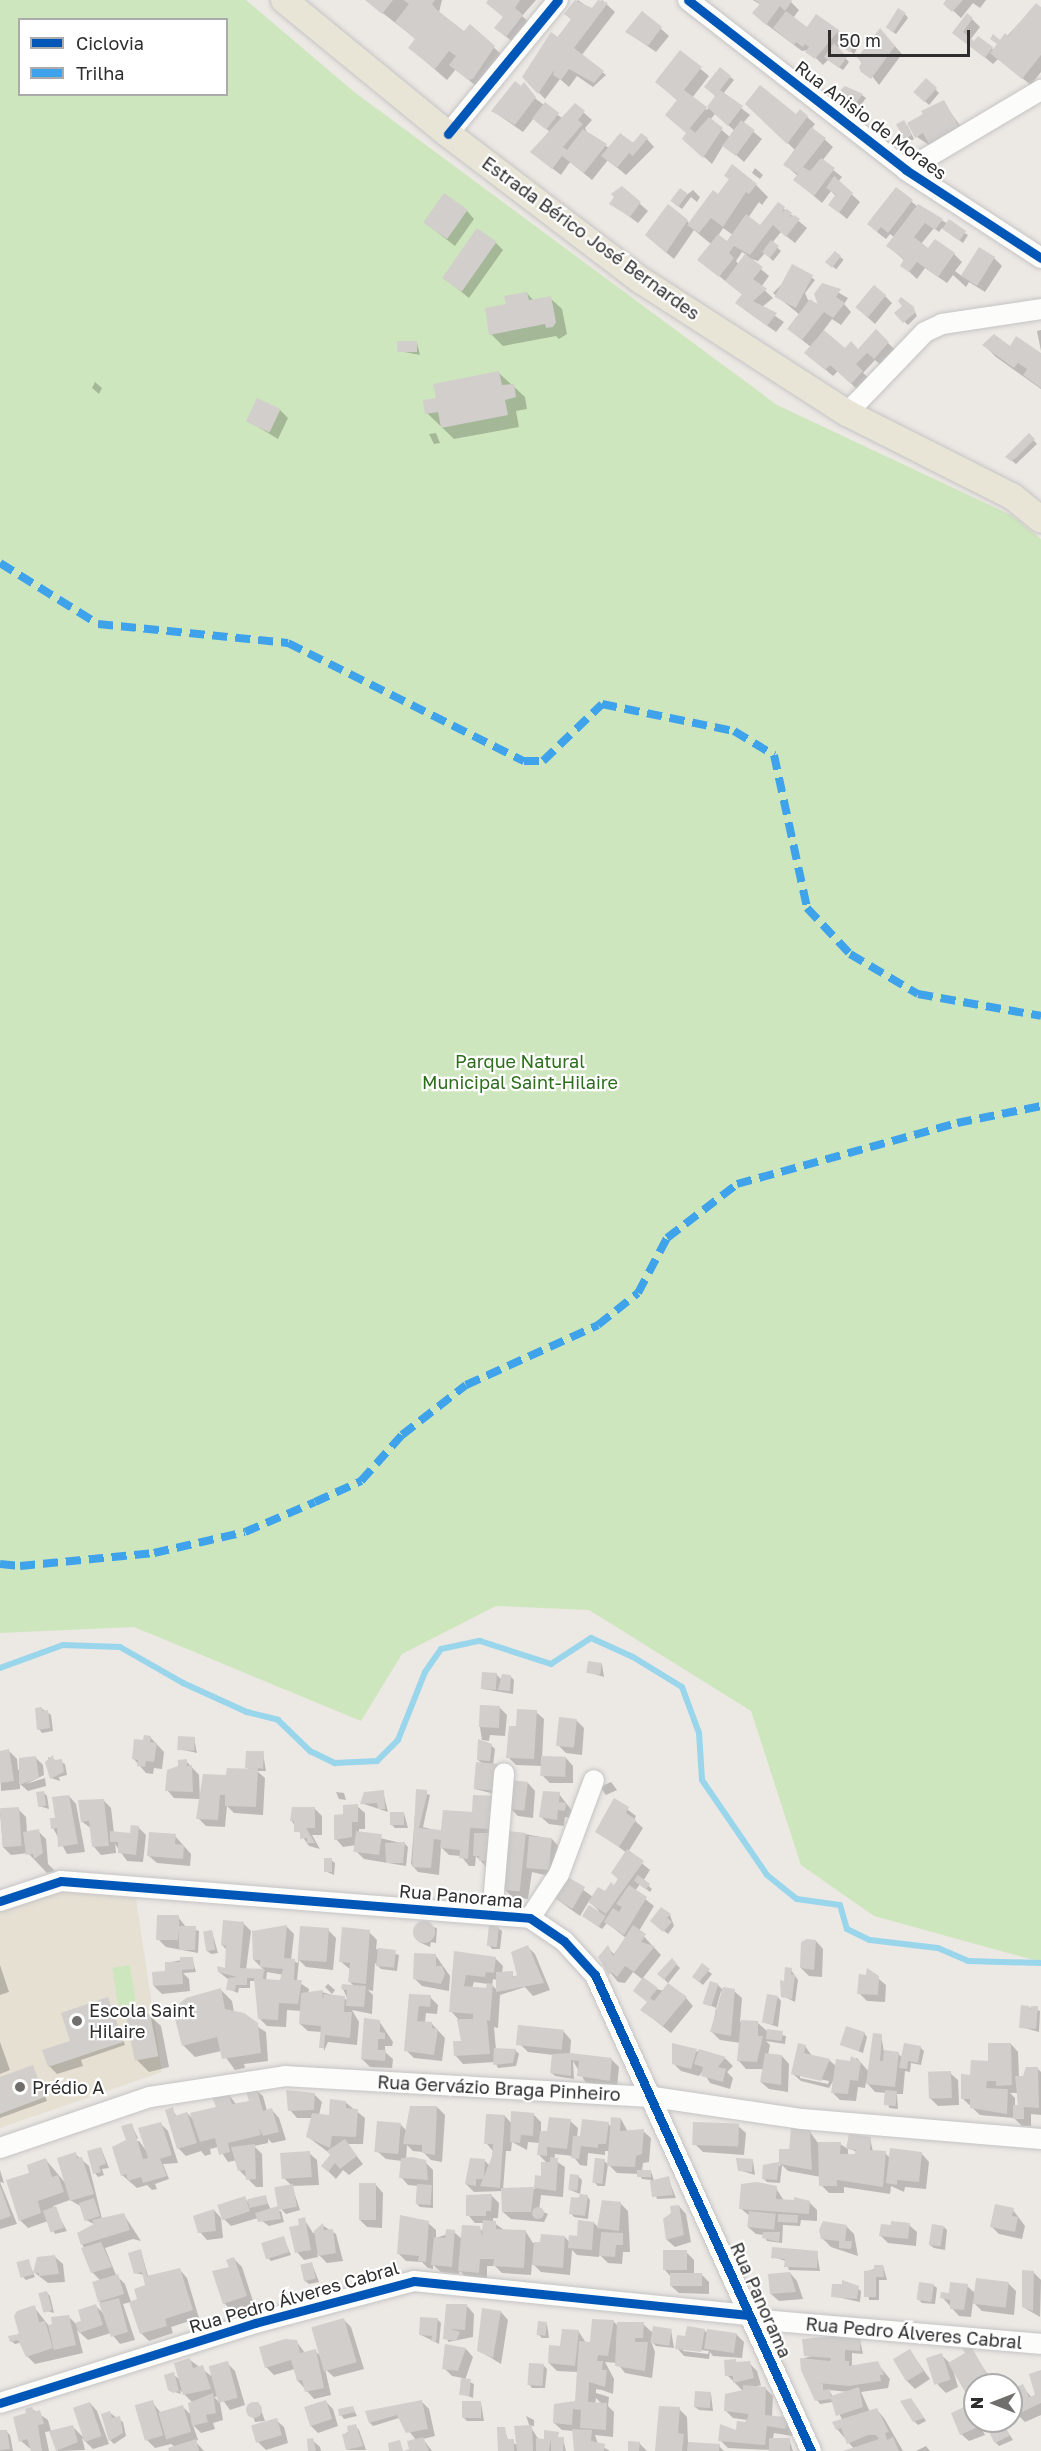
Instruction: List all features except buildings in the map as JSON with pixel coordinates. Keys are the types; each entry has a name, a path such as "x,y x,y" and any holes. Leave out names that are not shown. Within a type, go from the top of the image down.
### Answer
{"main road":[{"name":"Estrada Bérico José Bernardes","path":"284,0 448,134 642,281 847,413 1013,497 1041,520"}],"street":[{"path":"448,134 558,0"},
{"name":"Rua Anisio de Moraes","path":"688,0 906,170 1041,258"},
{"path":"906,170 1041,90"},
{"path":"847,413 925,332 942,324 1041,309"},
{"path":"492,1915 504,1774"},
{"path":"530,1918 559,1874 594,1780"},
{"name":"Rua Panorama","path":"0,1902 61,1881 530,1918 564,1941 595,1975 653,2097 811,2451"},
{"name":"Rua Gervázio Braga Pinheiro","path":"0,2148 150,2097 285,2076 653,2097 802,2119 1041,2139"},
{"name":"Rua Pedro Álveres Cabral","path":"0,2403 255,2323 414,2281 750,2317 1041,2344"}],"shaded area":[{"name":"Escola Saint Hilaire","path":"62,1888 136,1899 162,2072 0,2128 0,1909"}],"green space":[{"name":"Parque Natural Municipal Saint-Hilaire","path":"0,0 246,0 353,91 777,405 1011,515 1041,539 1041,1962 874,1916 801,1865 751,1711 589,1610 496,1606 402,1654 361,1721 134,1627 0,1633"},
{"path":"130,1965 137,2008 119,2011 112,1968"}],"waterway":[{"path":"0,1668 63,1645 120,1647 183,1683 247,1712 278,1720 310,1751 335,1763 377,1761 398,1740 425,1672 441,1649 480,1641 551,1664 591,1638 633,1657 682,1687 699,1733 702,1780 767,1875 797,1899 840,1905 847,1929 870,1940 938,1948 968,1961 1041,1963"}],"marked path":[{"path":"0,563 98,624 288,643 524,761 543,761 602,704 734,731 774,755 807,908 850,954 918,994 1041,1016"},
{"path":"0,1564 20,1566 154,1553 245,1532 315,1502 361,1481 402,1435 466,1385 598,1325 638,1293 667,1238 737,1184 957,1123 1041,1106"}],"cycle path":[{"path":"448,134 558,0"},
{"path":"688,0 906,170 1041,258"},
{"path":"0,1901 61,1881 530,1918 564,1941 595,1975 811,2451"},
{"path":"0,2403 255,2323 414,2281 748,2315"}],"place":[{"name":"Escola Saint Hilaire","path":"77,2021"},
{"name":"Prédio A","path":"20,2087"}]}
